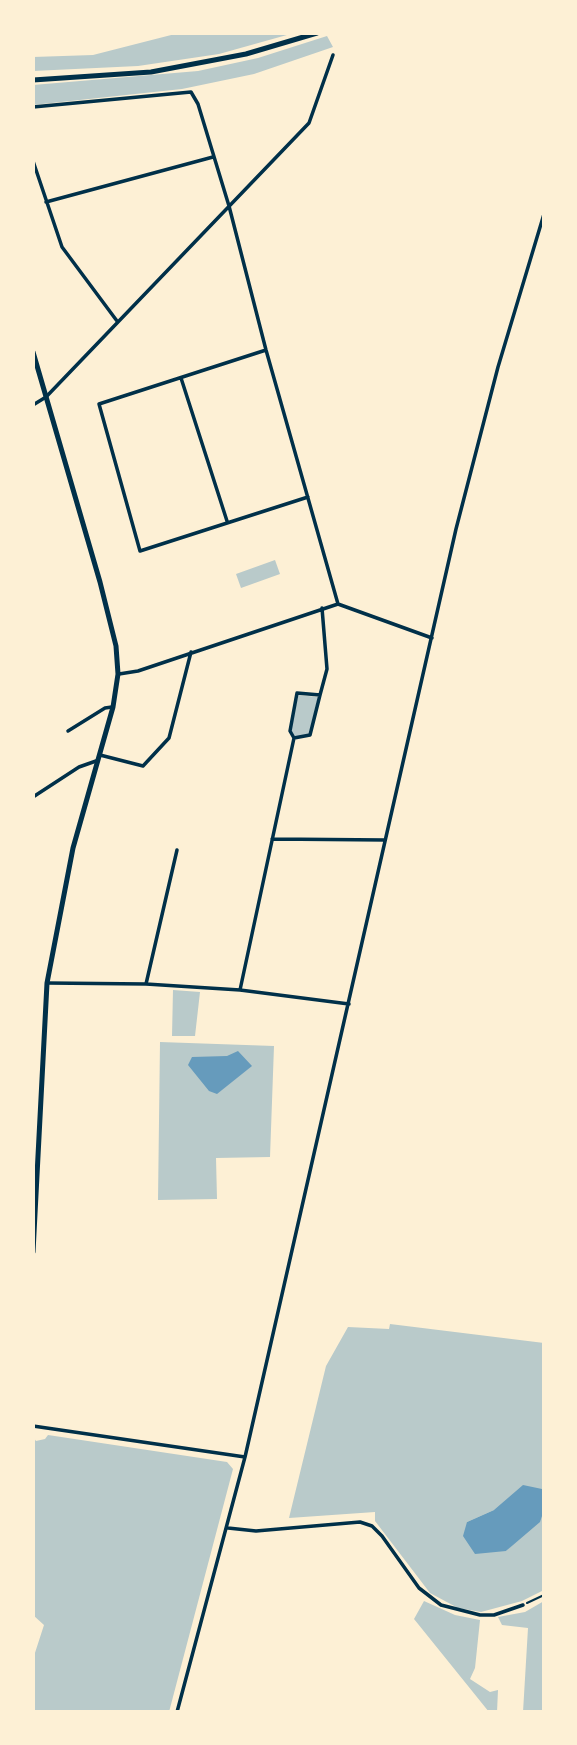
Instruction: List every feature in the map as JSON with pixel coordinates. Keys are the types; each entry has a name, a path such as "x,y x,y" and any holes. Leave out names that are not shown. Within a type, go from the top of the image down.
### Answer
{"street":[{"path":"33,80 151,72 246,54 317,33"},
{"path":"33,405 46,397 309,123 333,55"},
{"path":"33,107 191,92 198,104 229,206 266,350 338,604"},
{"path":"46,202 213,157"},
{"path":"33,161 62,247 117,321"},
{"path":"177,1712 246,1457 385,840 498,368 544,214"},
{"path":"266,350 99,404 140,551 309,497"},
{"path":"33,352 100,582 116,646 118,674 113,707 74,848 47,983 33,1252"},
{"path":"181,378 227,521"},
{"path":"118,674 138,671 338,604 432,638"},
{"path":"294,738 310,735 327,669 322,608"},
{"path":"33,797 99,757 143,766 169,738 191,652"},
{"path":"240,990 294,738 290,732 297,693 320,695"},
{"path":"68,731 105,708 113,707"},
{"path":"272,839 385,840"},
{"path":"146,984 177,850"},
{"path":"47,983 146,984 240,990 349,1004"},
{"path":"33,1426 246,1457"},
{"path":"228,1528 256,1531 360,1522 372,1526 382,1536 418,1588 441,1605 480,1615 494,1615 523,1605"}],"path":[{"path":"523,1605 544,1595"}],"shaded area":[{"path":"179,33 294,33 219,54 138,66 33,71 33,57 93,55"},
{"path":"327,36 333,47 254,74 182,89 33,105 33,85 198,71 258,58"},
{"path":"275,560 280,574 241,588 236,574"},
{"path":"298,695 318,697 309,734 295,737 291,731"},
{"path":"173,990 200,992 195,1036 172,1036"},
{"path":"160,1042 274,1046 270,1157 216,1158 217,1199 158,1200"},
{"path":"390,1324 544,1343 544,1590 522,1601 481,1612 458,1608 430,1593 375,1521 375,1512 289,1518 326,1366 348,1327 389,1329","holes":["494,1510 518,1539 506,1551 467,1522"]},
{"path":"48,1435 227,1462 233,1469 169,1712 33,1712 33,1659 44,1625 33,1615 33,1437 36,1441 45,1439"},
{"path":"424,1601 455,1615 480,1620 475,1668 470,1679 490,1692 498,1690 497,1712 489,1712 414,1619"},
{"path":"544,1601 544,1712 523,1712 528,1628 502,1625 498,1617 525,1612"}],"water":[{"path":"238,1051 252,1066 217,1094 209,1091 188,1065 192,1057 227,1056"},
{"path":"523,1485 542,1489 544,1510 540,1522 506,1551 475,1554 463,1536 467,1522 494,1510"}]}
